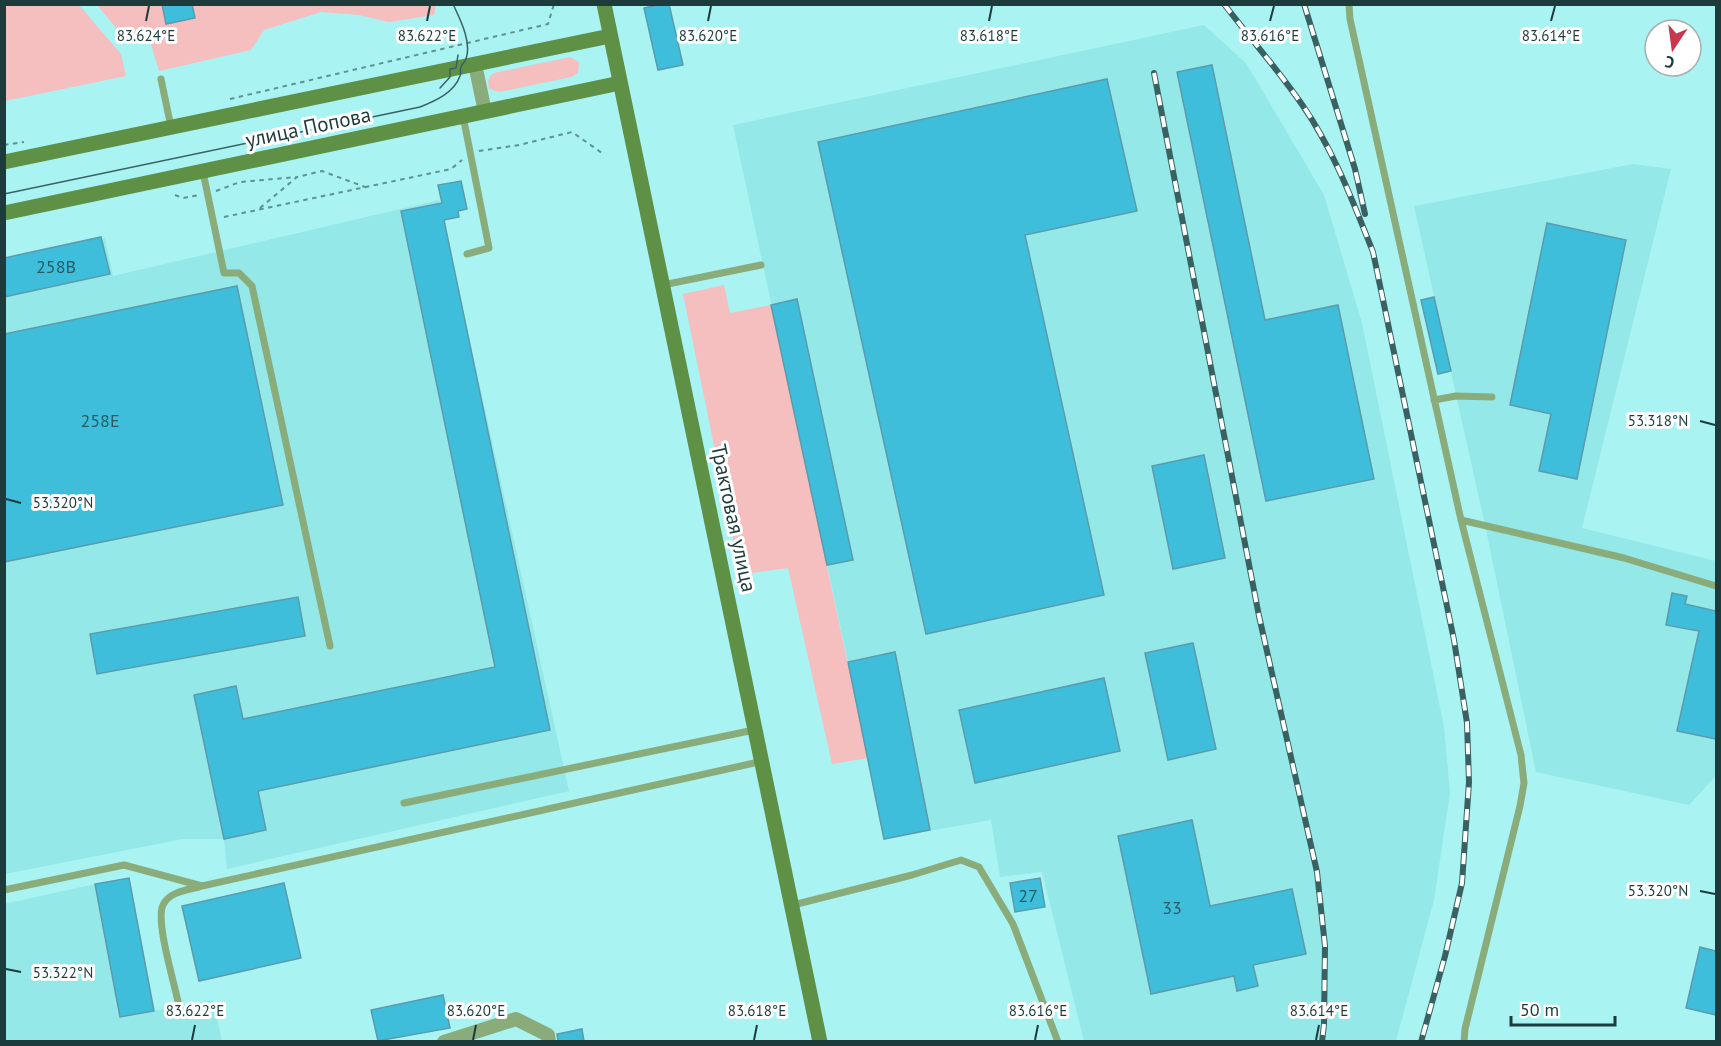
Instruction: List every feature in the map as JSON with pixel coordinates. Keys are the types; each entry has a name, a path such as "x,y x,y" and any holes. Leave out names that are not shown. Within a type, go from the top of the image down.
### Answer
{"main road":[{"name":"Трактовая улица","path":"604,4 820,1041"},
{"name":"улица Попова","path":"4,162 610,36"},
{"name":"улица Попова","path":"4,213 620,83"}],"street":[{"path":"475,64 485,112"},
{"path":"444,1041 516,1019 548,1035 549,1041"}],"lane":[{"path":"1349,4 1350,19 1461,520 1521,755 1524,783 1520,806 1465,1029 1464,1041"},
{"path":"161,79 171,127"},
{"path":"463,116 489,248 467,254"},
{"path":"203,171 224,273 238,273 252,286 330,646"},
{"path":"663,285 761,265"},
{"path":"1434,400 1456,396 1492,397"},
{"path":"1461,520 1624,558 1716,586"},
{"path":"404,803 756,729"},
{"path":"179,1006 160,919 163,904 175,893 763,761"},
{"path":"793,905 912,875 961,860 979,867 1013,924 1058,1041"},
{"path":"4,890 124,865 202,886"}],"path":[{"path":"226,100 548,24 554,4"},
{"path":"213,219 451,169 470,152 519,145 572,132 602,153"},
{"path":"4,146 26,141"},
{"path":"175,195 183,198 224,190 240,182 297,177 322,171 365,187"},
{"path":"259,209 297,177"}],"shaded area":[{"path":"5,4 79,5 121,54 126,76 5,101"},
{"path":"436,4 434,15 389,22 359,15 321,12 264,30 251,50 159,71 149,38 117,29 97,5"},
{"path":"1204,25 1246,63 1324,195 1362,323 1444,727 1450,793 1434,900 1396,1041 1084,1041 1042,872 1000,877 991,820 884,839 733,125"},
{"path":"570,57 579,62 578,73 571,77 499,92 489,89 488,80 494,73"},
{"path":"1633,164 1671,169 1582,528 1716,561 1716,776 1689,805 1536,772 1485,525 1414,206"},
{"path":"439,200 569,791 227,869 224,839 183,839 5,874 5,259 105,238 113,276"},
{"path":"724,285 730,313 771,305 868,758 832,764 788,568 752,573 737,558 683,294"},
{"path":"95,884 120,1017 213,1000 222,1041 5,1041 4,904"}],"building":[{"path":"162,4 192,4 195,18 166,24"},
{"path":"669,4 683,65 658,70 644,8"},
{"path":"1212,65 1265,320 1338,305 1374,479 1266,501 1177,72"},
{"path":"1107,79 1137,211 1025,235 1104,595 926,634 818,142"},
{"path":"461,181 467,209 458,211 459,217 444,220 550,730 258,791 266,830 224,839 194,695 236,686 243,719 495,667 401,211 442,203 438,185"},
{"path":"1547,223 1626,240 1577,479 1539,471 1551,414 1510,405"},
{"path":"101,237 110,274 4,297 4,258"},
{"path":"237,286 283,505 4,562 4,334"},
{"path":"1434,297 1451,371 1438,374 1421,300"},
{"path":"797,299 853,560 827,565 771,305"},
{"path":"1204,455 1225,558 1173,569 1152,466"},
{"path":"1672,593 1687,596 1685,604 1716,611 1716,739 1677,731 1699,631 1666,625"},
{"path":"298,597 305,636 97,674 90,634"},
{"path":"1193,643 1216,749 1168,760 1145,653"},
{"path":"895,652 930,830 884,839 848,662"},
{"path":"1104,678 1120,751 975,783 959,710"},
{"path":"1192,820 1210,906 1292,889 1306,954 1253,965 1258,986 1237,991 1234,976 1151,994 1118,836"},
{"path":"129,878 154,1011 120,1017 95,884"},
{"path":"1040,878 1045,907 1015,912 1010,883"},
{"path":"284,883 301,958 199,981 182,906"},
{"path":"1700,947 1716,951 1716,1015 1686,1008"},
{"path":"443,995 450,1028 378,1041 371,1010"},
{"path":"582,1029 584,1041 558,1041 557,1034"}],"tram line":[{"path":"4,194 426,105 443,96 453,87 466,59 466,38 453,4"},
{"path":"440,88 450,77 450,69 456,68 458,55"}],"railway":[{"path":"1224,4 1284,80 1314,123 1342,177 1373,252 1454,640 1467,723 1469,782 1462,883 1421,1042"},
{"path":"1304,4 1355,169 1365,214"},
{"path":"1154,73 1259,616 1317,872 1325,946 1322,1042"}]}
